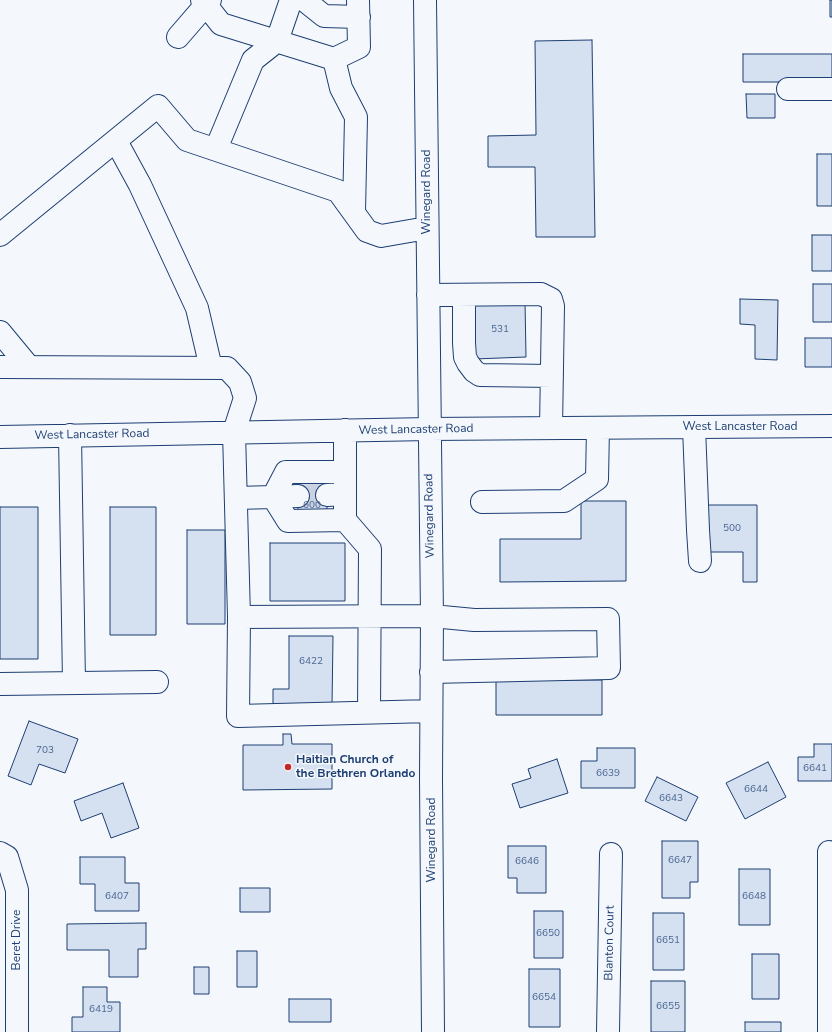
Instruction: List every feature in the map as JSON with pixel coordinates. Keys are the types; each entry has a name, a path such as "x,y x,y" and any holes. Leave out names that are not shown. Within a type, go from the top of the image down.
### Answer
{"street":[{"path":"216,149 253,60 277,41 291,0"},
{"path":"178,37 206,2 221,24 334,59 359,47 358,8 324,16 304,0"},
{"name":"Winegard Road","path":"425,0 432,616 431,711 433,1032"},
{"path":"334,59 341,88 356,117 354,212"},
{"path":"788,89 832,89"},
{"path":"0,235 158,106 187,140 338,190 367,231 381,236 427,228"},
{"path":"116,141 140,185 197,308 210,368"},
{"path":"428,295 541,294 552,299 551,428"},
{"path":"464,295 465,357 474,372 480,375 552,376"},
{"path":"0,332 29,367"},
{"path":"0,367 227,368 240,382 245,398 234,432 239,616 238,716 431,711"},
{"name":"West Lancaster Road","path":"0,437 345,430 832,426"},
{"path":"694,427 700,561"},
{"path":"482,502 564,501 597,479 598,428"},
{"path":"345,430 345,472 336,495 345,520 370,549 369,712"},
{"path":"70,435 74,683"},
{"path":"273,497 286,472 345,472"},
{"path":"236,498 298,496"},
{"path":"273,497 288,521 345,520"},
{"path":"239,616 432,616 474,620 608,619 609,668 431,672"},
{"path":"0,684 157,682"},
{"path":"828,852 828,1032"},
{"name":"Beret Drive","path":"0,853 7,857 17,890 17,1032"},
{"name":"Blanton Court","path":"608,1032 611,854"}],"building":[{"path":"830,0 832,0 832,17 830,17"},
{"path":"592,40 595,237 536,237 535,167 488,167 488,136 536,135 535,41"},
{"path":"743,54 832,54 832,82 743,82"},
{"path":"746,94 775,94 775,118 747,118"},
{"path":"817,154 832,154 832,206 817,206"},
{"path":"812,235 832,235 832,271 812,271"},
{"path":"813,284 832,284 832,322 813,322"},
{"path":"740,299 778,300 777,360 755,359 755,325 740,324"},
{"path":"525,301 526,357 474,359 473,302"},
{"path":"805,338 832,338 832,367 805,367"},
{"path":"298,477 327,477 327,516 298,516"},
{"path":"581,501 626,501 626,581 500,582 500,539 581,539"},
{"path":"706,505 757,505 757,582 743,582 743,552 706,552"},
{"path":"0,507 38,507 38,659 0,659"},
{"path":"110,507 156,507 156,635 110,635"},
{"path":"187,530 225,530 225,624 187,624"},
{"path":"270,543 345,543 345,601 270,601"},
{"path":"289,636 333,636 332,706 273,706 273,689 289,689"},
{"path":"496,680 602,680 602,715 496,715"},
{"path":"29,721 78,739 65,773 39,764 31,785 8,776"},
{"name":"Haitian Church of the Brethren Orlando","path":"283,734 291,734 292,744 332,744 332,789 243,790 243,745 283,745"},
{"path":"814,744 832,744 832,781 798,781 798,757 814,757"},
{"path":"597,748 635,748 635,788 581,788 581,761 597,761"},
{"path":"557,759 568,793 520,808 512,784 531,778 528,769"},
{"path":"768,762 786,797 745,819 726,783"},
{"path":"657,777 698,797 686,821 645,801"},
{"path":"123,783 139,828 111,838 102,813 81,821 74,801"},
{"path":"662,841 698,841 698,882 690,882 690,898 662,898"},
{"path":"508,846 546,846 546,893 517,893 517,878 508,878"},
{"path":"80,857 125,857 125,883 139,883 139,911 95,911 95,884 80,884"},
{"path":"739,869 770,869 770,925 739,925"},
{"path":"240,888 270,888 270,912 240,912"},
{"path":"534,911 563,911 563,958 534,958"},
{"path":"653,913 684,913 684,970 653,970"},
{"path":"146,923 146,949 138,949 138,977 109,977 109,950 67,950 67,924"},
{"path":"237,951 257,951 257,987 237,987"},
{"path":"752,954 779,954 779,999 752,999"},
{"path":"194,967 209,967 209,994 194,994"},
{"path":"529,969 560,969 560,1027 529,1027"},
{"path":"651,981 685,981 685,1032 651,1032"},
{"path":"83,987 107,987 107,1002 120,1002 120,1032 72,1032 72,1017 83,1017"},
{"path":"289,999 331,999 331,1022 289,1022"},
{"path":"745,1022 781,1022 781,1032 745,1032"}],"tunnel":[{"path":"298,496 327,495"}],"place":[{"name":"Haitian Church of the Brethren Orlando","path":"288,767"}]}
